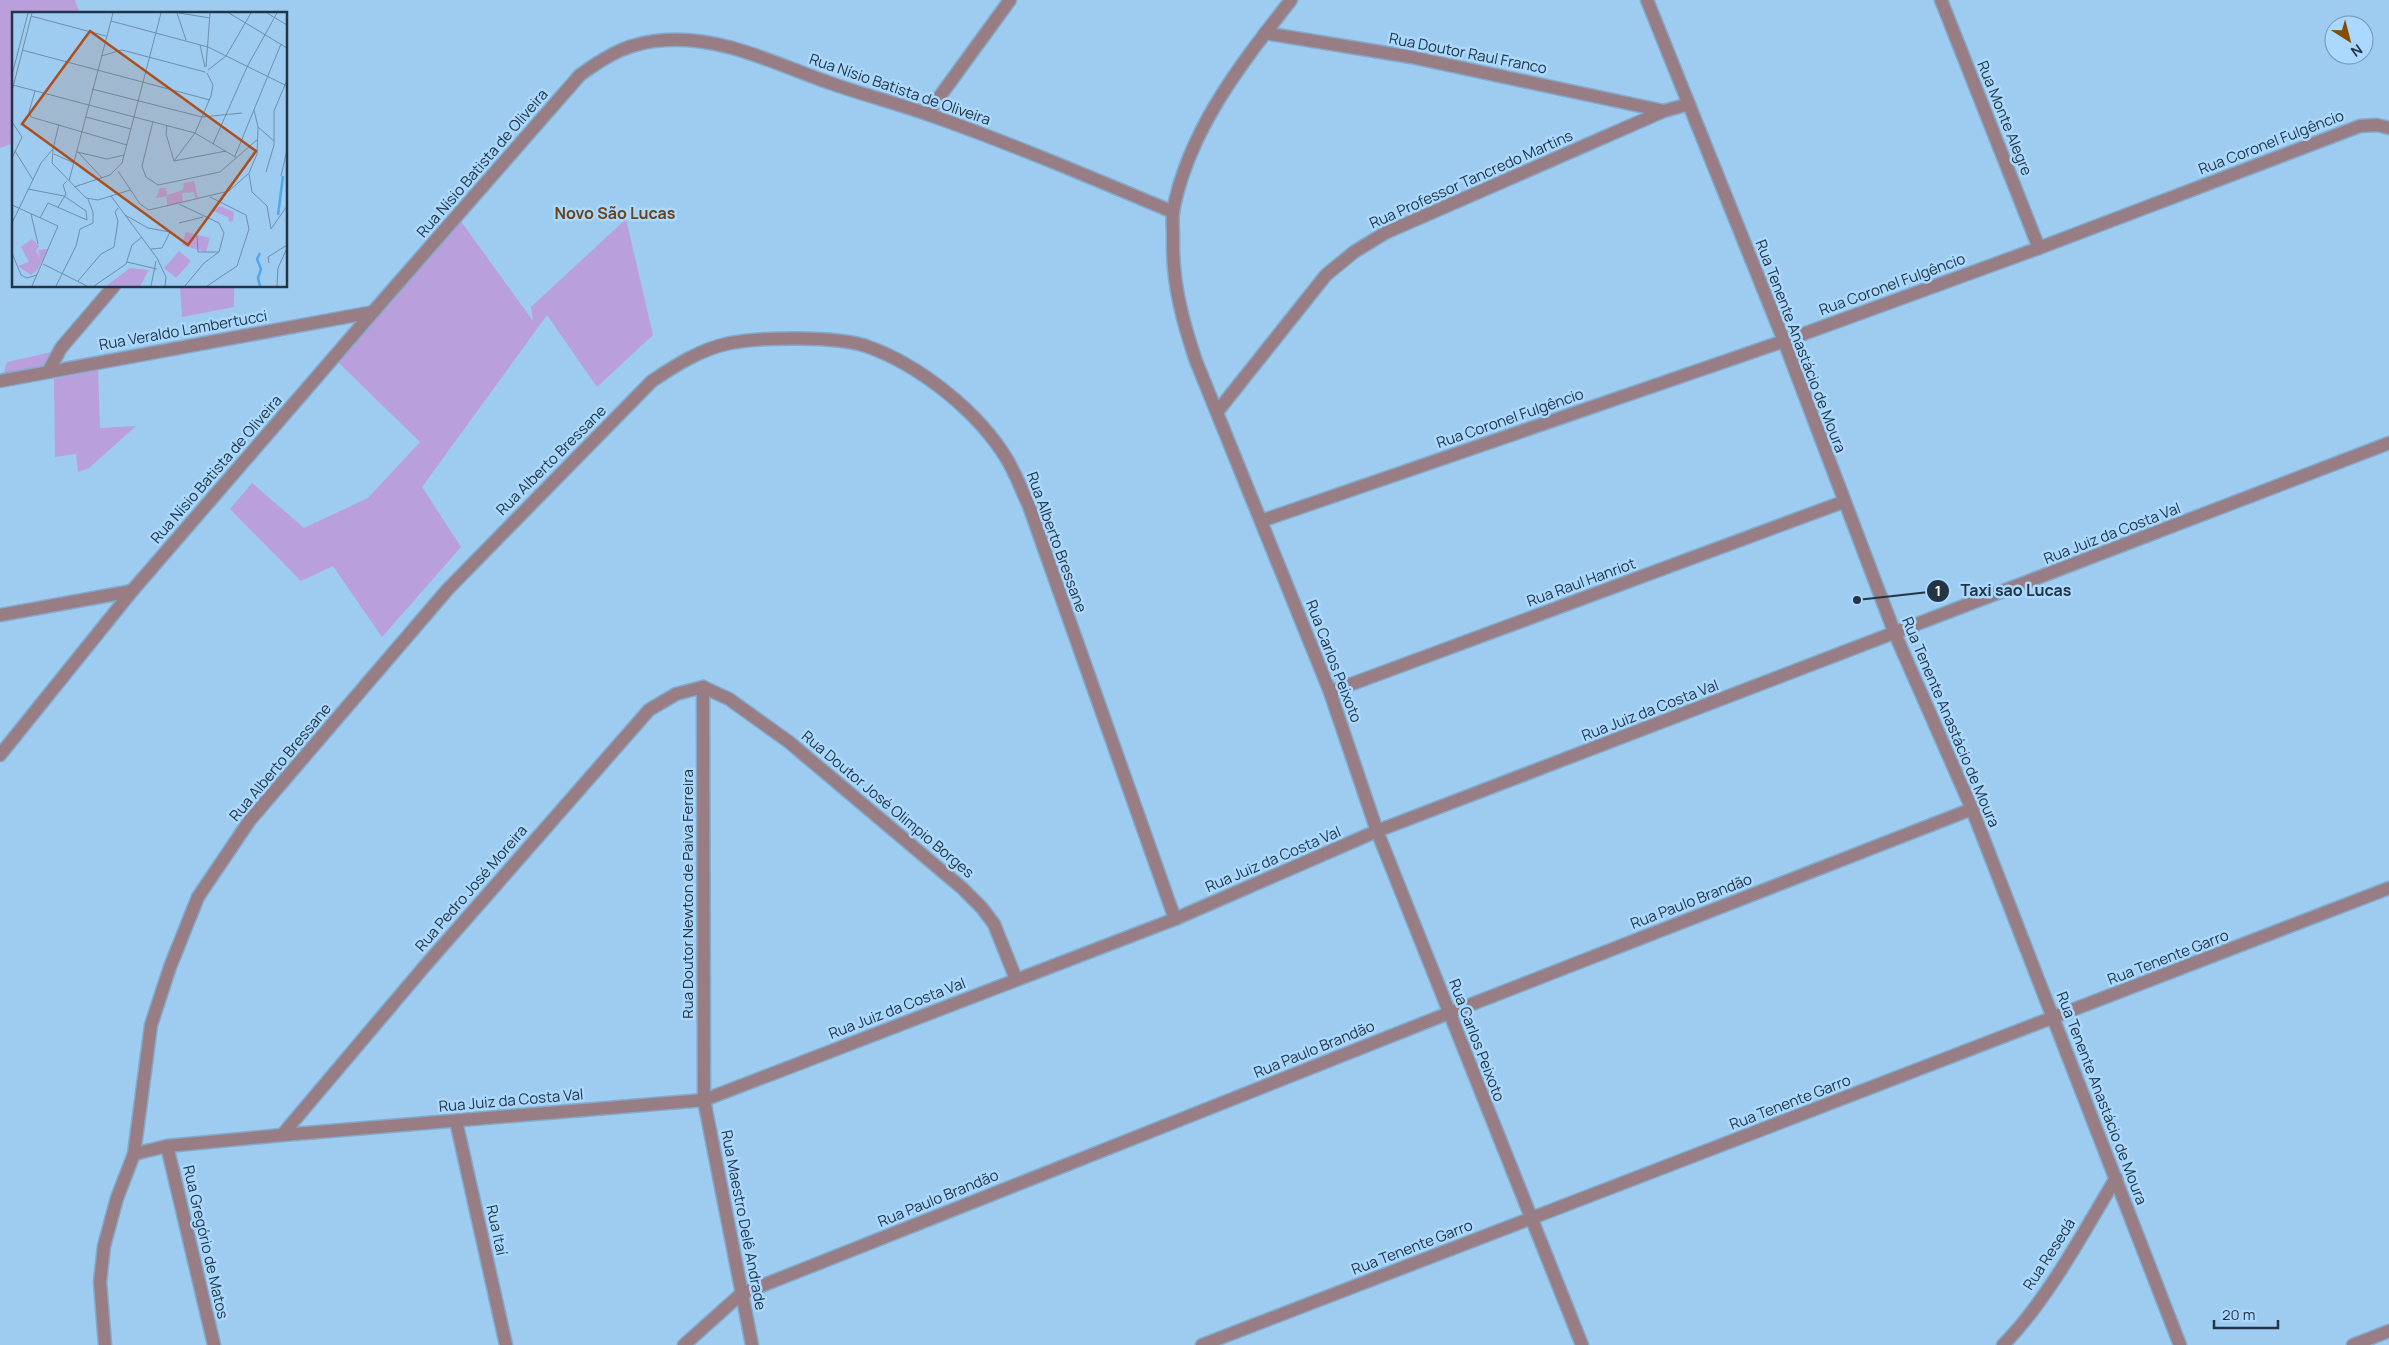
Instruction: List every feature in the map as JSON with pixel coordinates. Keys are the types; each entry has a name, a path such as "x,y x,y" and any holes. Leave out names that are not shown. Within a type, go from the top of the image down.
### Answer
{"street":[{"path":"927,114 1010,0"},
{"name":"Rua Carlos Peixoto","path":"1291,0 1235,73 1207,117 1187,167 1173,212 1172,261 1180,313 1196,361 1330,692 1377,831 1530,1219 1582,1345"},
{"name":"Rua Tenente Anastácio de Moura","path":"1647,0 1784,341 1843,502 1895,634 1972,809 2180,1345"},
{"name":"Rua Monte Alegre","path":"1941,0 2039,248"},
{"name":"Rua Doutor Raul Franco","path":"1265,33 1411,57 1664,111"},
{"name":"Rua Nísio Batista de Oliveira","path":"0,755 132,592 373,312 580,75 609,54 639,42 668,39 731,47 832,84 927,114 1047,160 1173,212"},
{"name":"Rua Professor Tancredo Martins","path":"1217,412 1326,275 1354,252 1385,232 1664,111 1689,104"},
{"name":"Rua Coronel Fulgêncio","path":"1261,521 1784,341 2039,248 2360,126 2377,125 2389,128"},
{"path":"49,370 60,348 112,288"},
{"name":"Rua Veraldo Lambertucci","path":"0,380 373,312"},
{"name":"Rua Alberto Bressane","path":"105,1345 100,1282 104,1246 117,1198 134,1154 152,1025 170,967 198,897 250,820 448,589 652,381 689,357 729,343 816,339 865,346 909,367 942,388 980,423 1008,461 1028,506 1175,919"},
{"name":"Rua Juiz da Costa Val","path":"134,1154 167,1146 282,1135 704,1100 1175,919 1377,831 1895,634 2389,442"},
{"name":"Rua Raul Hanriot","path":"1330,692 1843,502"},
{"path":"0,615 132,592"},
{"name":"Rua Doutor José Olimpio Borges","path":"703,687 730,699 789,742 962,888 982,908 994,924 1016,979"},
{"name":"Rua Doutor Newton de Paiva Ferreira","path":"703,687 704,1100"},
{"name":"Rua Pedro José Moreira","path":"282,1135 424,967 649,710 676,694 703,687"},
{"name":"Rua Paulo Brandão","path":"684,1345 741,1294 1449,1013 1972,809"},
{"name":"Rua Tenente Garro","path":"1202,1345 2054,1019 2389,888"},
{"name":"Rua Maestro Delê Andrade","path":"704,1100 752,1345"},
{"name":"Rua Itaí","path":"456,1121 506,1345"},
{"name":"Rua Gregório de Matos","path":"167,1146 214,1345"},
{"name":"Rua Resedá","path":"2003,1345 2015,1333 2062,1267 2116,1178"},
{"path":"2353,1345 2389,1331"}],"shaded area":[{"path":"0,0 75,0 79,12 12,12 12,144 0,148"},
{"path":"626,219 653,335 597,387 547,315 422,487 461,547 382,637 333,566 301,581 230,509 252,483 304,528 368,498 420,442 338,362 460,220 533,321 531,307"},
{"path":"180,288 234,288 234,307 182,317"},
{"path":"52,352 47,366 3,375 7,362"},
{"path":"98,370 100,428 136,426 89,468 78,472 76,454 55,457 54,379"}],"place":[{"name":"Taxi sao Lucas","path":"1857,600"}],"district":[{"name":"Novo São Lucas","path":"615,213"}]}
